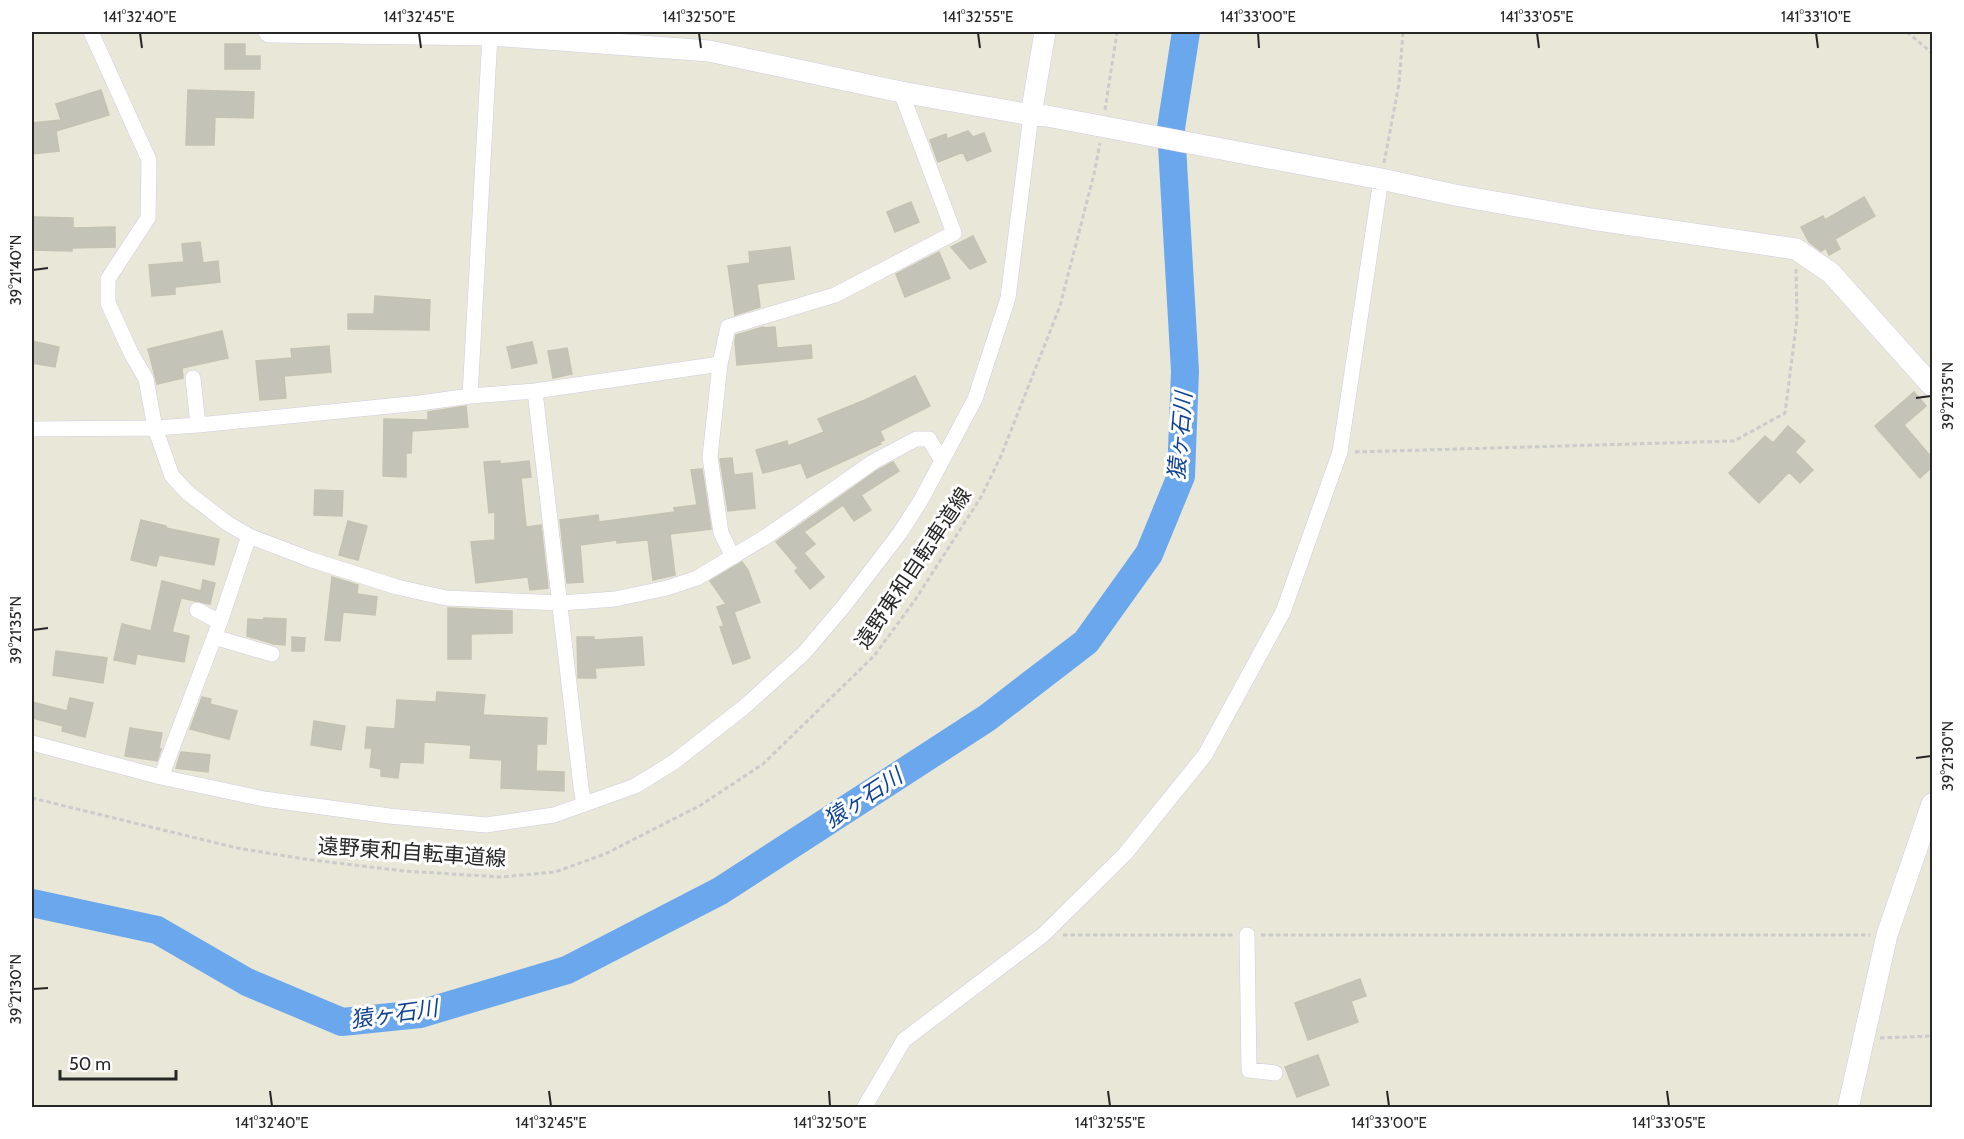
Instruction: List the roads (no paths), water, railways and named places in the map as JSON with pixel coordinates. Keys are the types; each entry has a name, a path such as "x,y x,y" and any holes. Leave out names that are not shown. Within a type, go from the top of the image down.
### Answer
{"street":[{"path":"91,32 149,160 148,218 108,279 108,303 146,379 155,428 172,476 188,493 227,523 249,536 312,560 397,587 446,598 561,603 615,599 667,588 697,578 767,536 873,462 916,439 929,440 942,461"},
{"path":"269,32 490,35 709,51 901,92 1039,115 1455,195 1591,219 1796,249 1830,273 1932,386"},
{"path":"32,743 161,777 264,799 389,816 486,825 554,815 635,786 674,762 743,708 804,653 843,607 900,533 921,500 975,399 1008,298 1039,115 1045,32"},
{"path":"470,396 490,35"},
{"path":"733,556 721,533 710,457 720,364 728,327 835,295 954,233 901,92"},
{"path":"864,1107 904,1040 1043,935 1125,854 1205,755 1283,612 1340,452 1381,179"},
{"path":"32,428 155,428 535,391 720,364"},
{"path":"193,378 198,424"},
{"path":"535,391 584,804"},
{"path":"161,777 220,622 249,536"},
{"path":"196,610 220,622"},
{"path":"214,637 272,654"},
{"path":"1848,1107 1887,935 1932,804"},
{"path":"1247,935 1249,1070 1275,1073"}],"waterway":[{"name":"猿ヶ石川","path":"32,903 157,930 247,982 342,1022 420,1014 567,970 720,891 987,718 1086,642 1149,554 1181,476 1185,371 1171,128 1186,32"}]}
